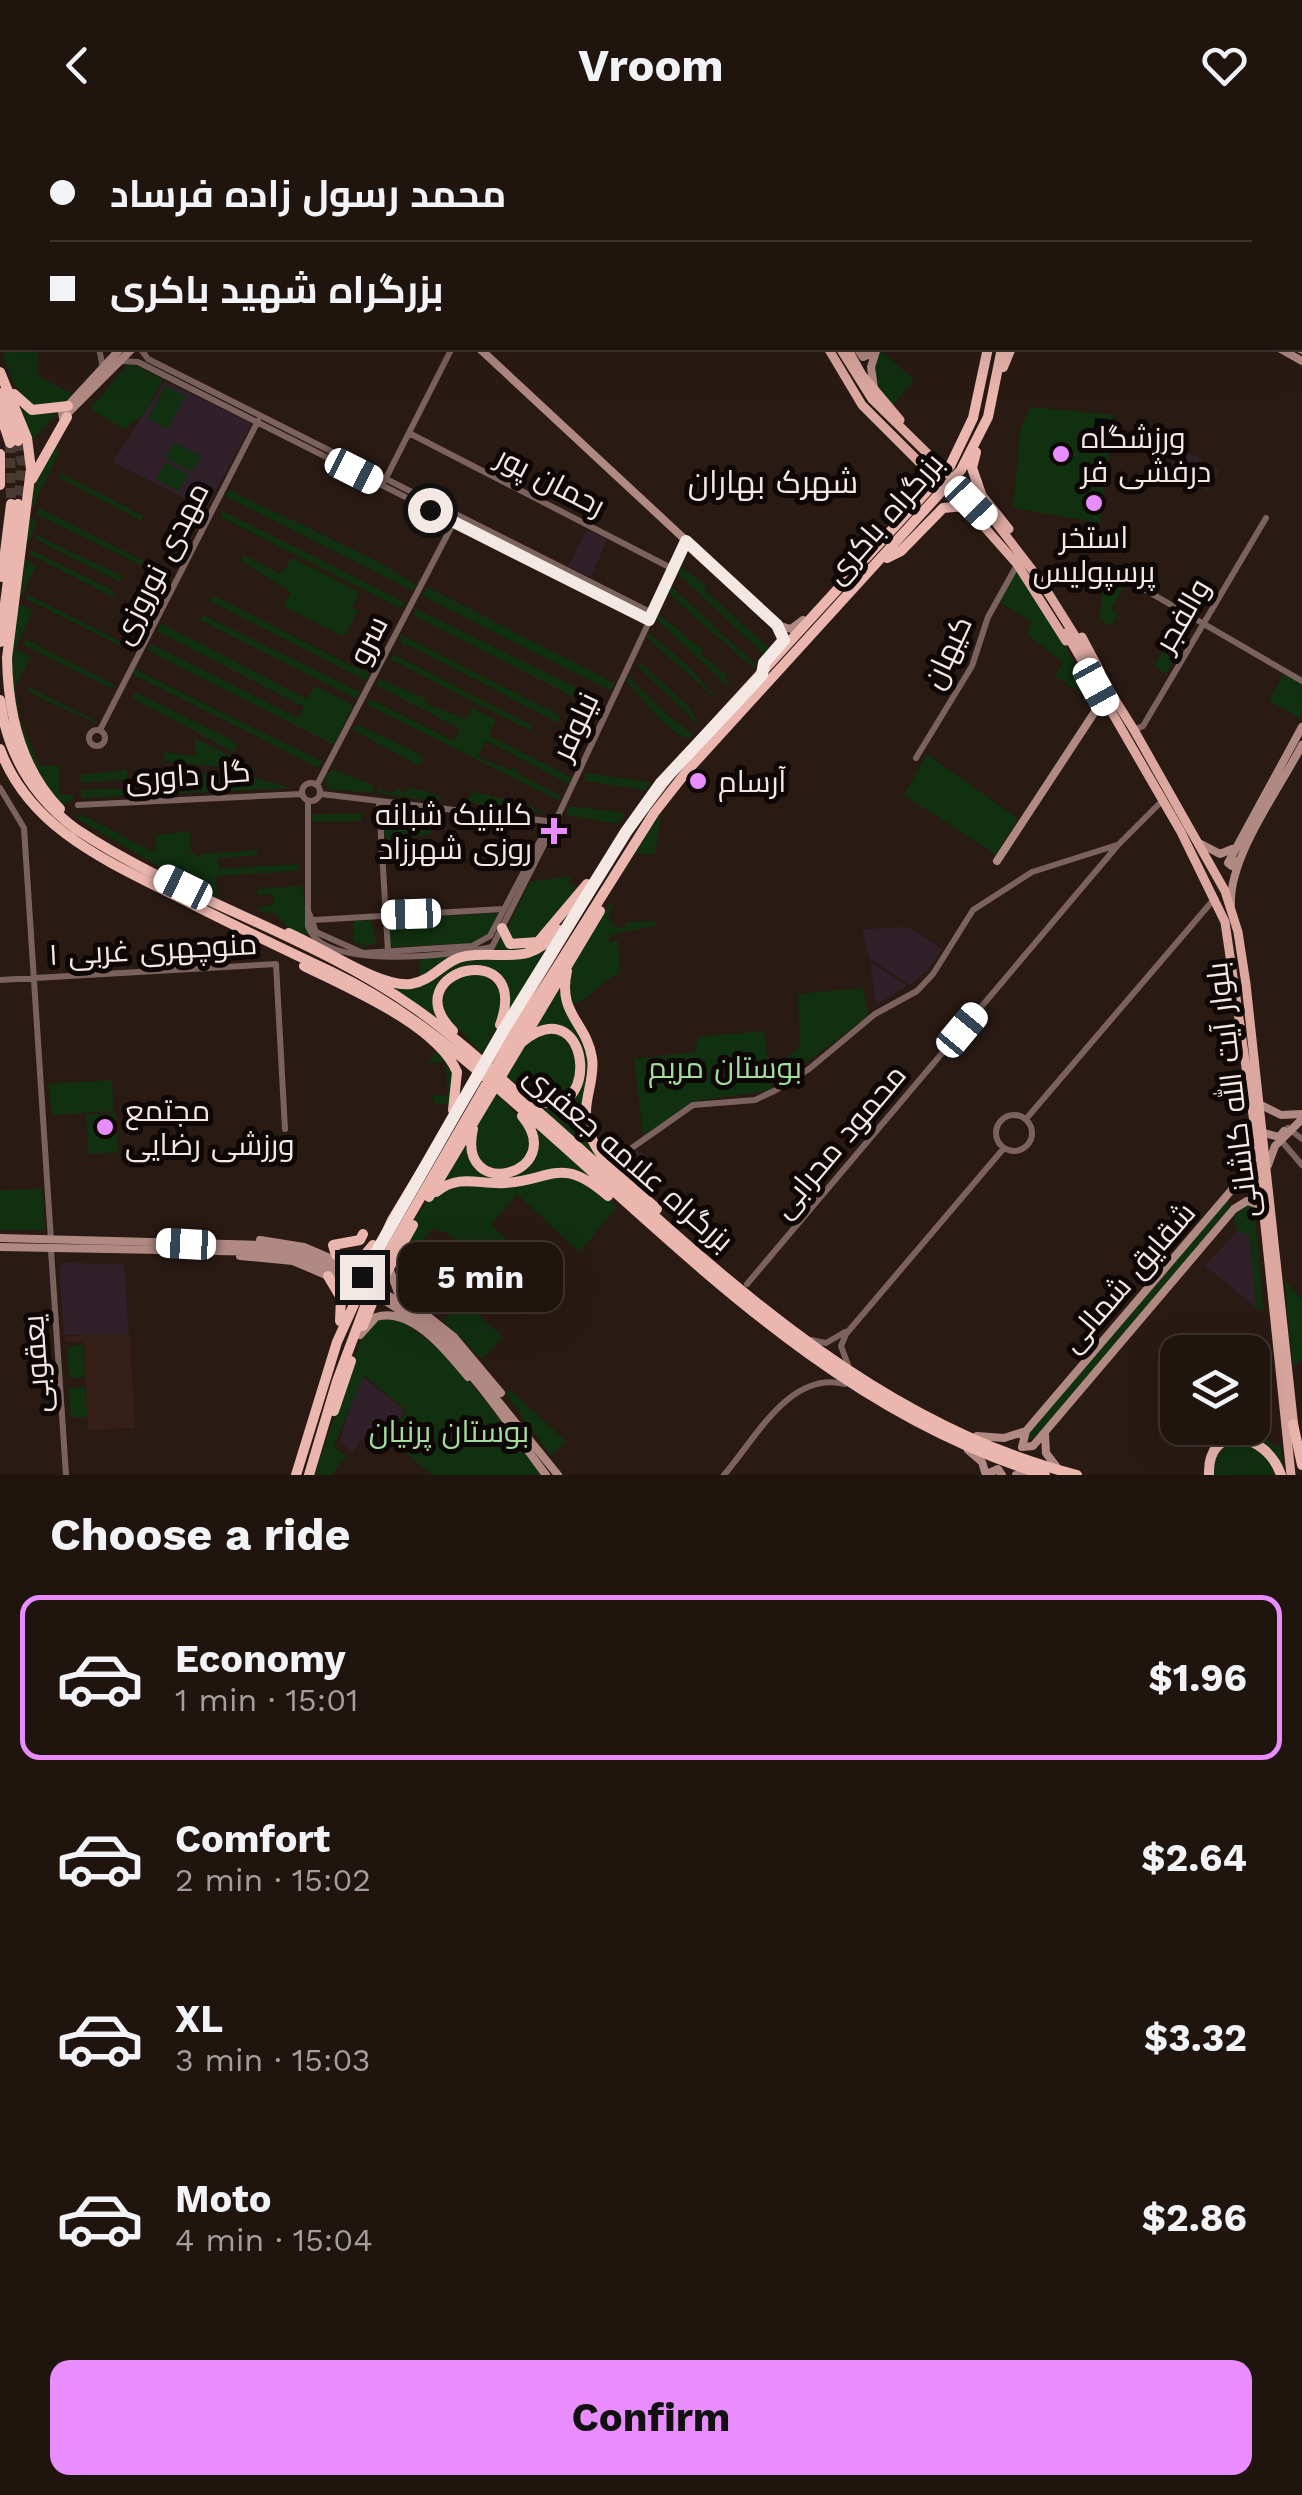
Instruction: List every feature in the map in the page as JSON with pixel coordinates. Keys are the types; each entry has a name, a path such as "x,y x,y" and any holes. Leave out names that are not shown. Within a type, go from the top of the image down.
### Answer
{"highway":[{"name":"بزرگراه باکری","path":"392,1220 584,898 661,783 923,499 966,438 988,350"},
{"name":"بزرگراه باکری","path":"319,1438 372,1283 484,1088 638,839 687,770 938,499 980,438 1002,350"},
{"path":"998,376 1009,350"},
{"path":"1,374 21,403 32,410 65,412 30,485"},
{"path":"1,374 28,438 30,485 7,658 17,734 35,774 60,809 183,887"},
{"path":"0,393 14,442 0,413"},
{"path":"980,438 972,468 980,494"},
{"path":"0,454 0,485"},
{"path":"923,499 928,485 925,469"},
{"path":"0,589 15,504 0,642"},
{"path":"882,560 901,551 943,508 965,506"},
{"name":"بزرگراه علامه جعفری","path":"0,700 15,756 56,813 97,843 396,996 468,1054 692,1263 788,1341 961,1438 1042,1474"},
{"name":"بزرگراه علامه جعفری","path":"0,749 35,808 69,838 376,994 468,1054"},
{"path":"309,1475 319,1438 340,1395 393,1258 638,839"},
{"path":"502,928 510,944 541,940 608,861"},
{"path":"250,920 384,980 406,984 426,980 461,957 523,955 553,937 584,898"},
{"path":"248,932 414,1028 449,1057 457,1083 448,1126"},
{"path":"350,962 371,967 375,957"},
{"path":"571,958 565,997 592,1057 586,1114 594,1146 606,1162 730,1279"},
{"path":"468,1054 444,1022 438,1004 448,979 472,968 492,975 504,993 505,1009 492,1049"},
{"path":"505,1089 535,1100 554,1101 571,1093 582,1074 580,1052 561,1033 539,1032 516,1047"},
{"path":"427,1054 433,1050 443,1056 457,1083"},
{"path":"476,1119 471,1146 480,1166 502,1175 524,1165 533,1147 531,1130 505,1089"},
{"name":"بزرگراه علامه جعفری","path":"505,1089 859,1384"},
{"path":"428,1199 458,1180 504,1184 546,1172 575,1175 593,1183 692,1263"},
{"path":"339,1268 366,1254 392,1220"},
{"path":"294,1475 336,1342 392,1220"},
{"path":"336,1342 342,1304 333,1245 360,1240 362,1234"},
{"path":"1294,1424 1302,1465"},
{"name":"بزرگراه علامه جعفری","path":"961,1438 1077,1475"},
{"path":"1209,1475 1215,1452 1225,1442 1240,1438 1268,1449 1289,1475"}],"main road":[{"path":"65,412 120,350"},
{"path":"65,412 139,350"},
{"path":"481,350 777,625 789,630 798,626 916,496 925,469"},
{"path":"838,350 862,405 925,469"},
{"name":"بلوار آیت الله کاشانی","path":"838,350 872,399 988,517 1040,580 1099,683 1112,716 1216,897 1225,922 1256,1148 1289,1475"},
{"path":"839,350 937,455 934,466 925,469"},
{"path":"874,388 870,367 876,350"},
{"path":"997,861 1096,710 1099,683 1096,656 1046,577 980,494 964,494 965,506 1017,564 1081,664"},
{"name":"بلوار آیت الله کاشانی","path":"988,517 1038,586 1081,664 1134,730 1231,908 1246,984 1268,1165 1294,1424 1289,1475"},
{"path":"762,675 764,663 784,640 777,625"},
{"path":"1087,724 1112,716"},
{"path":"1242,857 1235,864 1228,864 1302,727"},
{"path":"1231,908 1230,886 1242,857 1302,745"},
{"path":"1192,831 1210,852 1220,854 1236,846"},
{"path":"1234,985 1239,991 1246,984"},
{"path":"1238,1014 1242,1007 1250,1012"},
{"path":"1260,1105 1282,1116 1302,1116"},
{"path":"1268,1165 1280,1138 1302,1116"},
{"path":"1264,1132 1280,1138"},
{"name":"شقایق شمالی","path":"1026,1431 1224,1199 1256,1148"},
{"path":"1224,1199 1231,1200 1234,1209 1247,1201 1263,1206"},
{"name":"شقایق شمالی","path":"1046,1429 1234,1209"},
{"path":"0,1238 51,1245"},
{"path":"0,1247 273,1241 339,1268 399,1306 454,1352 558,1475"},
{"path":"135,1246 271,1257 339,1268"},
{"path":"393,1258 390,1282 399,1306"},
{"path":"360,1335 376,1317 399,1306"},
{"path":"1026,1431 1020,1444 1029,1449 1046,1429"},
{"path":"1046,1429 1046,1454 1062,1471"},
{"path":"961,1438 1004,1438 1026,1431"},
{"path":"524,1438 546,1475"},
{"path":"961,1438 982,1462 986,1475 998,1469 1002,1475"},
{"path":"1016,1475 1042,1474"}],"street":[{"path":"99,350 103,368"},
{"path":"138,362 139,350 192,385"},
{"path":"384,482 451,350"},
{"path":"121,362 138,362 192,385 651,617"},
{"name":"مهدی نوروزی","path":"100,730 259,419"},
{"name":"رحمان پور","path":"409,433 674,569"},
{"name":"سرو","path":"317,785 456,518"},
{"name":"والفجر","path":"1134,730 1150,714 1266,518"},
{"name":"نیلوفر","path":"493,938 502,928 686,541"},
{"name":"کیهان","path":"916,758 972,666 988,617 1017,564"},
{"path":"1100,568 1302,681"},
{"path":"308,802 321,794 553,822 533,850 493,938 451,949 356,957 313,937 308,802 302,794 305,785 317,785 321,794"},
{"name":"یعقوبی","path":"0,788 24,828 66,1475"},
{"name":"گل داوری","path":"78,804 302,794"},
{"name":"محمود محرابی","path":"747,1284 1118,844 1162,801"},
{"path":"379,802 388,951"},
{"path":"530,819 536,835 533,850"},
{"path":"618,1157 693,1105 755,1100 810,1069 875,1014 917,991 933,974 973,910 1032,872 1118,844"},
{"path":"1026,1120 1216,897"},
{"path":"310,916 503,909"},
{"path":"310,916 316,932 357,952 451,949"},
{"name":"منوچهری غربی ۱","path":"0,980 276,964 286,1129"},
{"path":"1010,1115 1026,1120 1032,1134 1028,1144 1014,1151 1004,1148 996,1135 1001,1121 1010,1115"},
{"path":"1289,1129 1302,1139"},
{"path":"1280,1138 1302,1165"},
{"path":"792,1330 820,1343 830,1342 878,1294 1004,1148"},
{"path":"859,1384 844,1360 841,1346 878,1294"},
{"path":"724,1475 800,1386 825,1380 859,1384"}],"shaded area":[{"path":"165,381 252,424 206,509 113,462"},
{"path":"1095,418 1109,419 1105,453 1091,452"},
{"path":"1183,449 1219,471 1208,491 1168,469"},
{"path":"587,529 607,540 591,577 568,566"},
{"path":"908,927 942,949 929,969 910,985 869,958 862,929"},
{"path":"870,962 907,986 876,1005"},
{"path":"638,1149 649,1159 631,1180 616,1167"},
{"path":"1238,1231 1250,1234 1256,1308 1205,1265"},
{"path":"64,1263 124,1264 129,1335 64,1335 59,1267"},
{"path":"130,1333 135,1428 88,1430 84,1341 66,1342 65,1336"},
{"path":"361,1376 406,1411 385,1435 373,1426 352,1452 339,1441"}],"green space":[{"path":"3,350 38,350 38,376 72,394 61,406 33,408 8,370"},
{"path":"882,351 914,380 891,407 876,373"},
{"path":"130,362 163,380 144,414 124,429 90,409"},
{"path":"165,386 185,396 168,429 148,419"},
{"path":"18,406 35,414 58,413 31,442"},
{"path":"1030,407 1114,415 1100,523 1013,508 1020,430"},
{"path":"54,438 59,453 28,516 37,523 22,557 36,567 17,603 33,611 15,649 31,657 15,687 20,720 40,766 59,766 59,795 74,795 74,800 60,806 31,761 18,732 11,666 22,540 31,500"},
{"path":"174,442 201,456 192,472 166,458"},
{"path":"165,462 188,474 179,491 156,480"},
{"path":"61,473 143,516 142,521 59,478"},
{"path":"229,490 379,562 416,585 413,591 225,496"},
{"path":"39,508 171,575 170,579 36,514"},
{"path":"221,510 406,603 400,608 221,517"},
{"path":"36,535 122,576 120,582 35,539"},
{"path":"32,550 114,591 113,597 29,554"},
{"path":"244,555 281,574 292,558 359,592 352,608 358,611 344,637 283,606 291,592 241,561"},
{"path":"678,565 706,585 704,589 771,650 766,656 680,576"},
{"path":"1016,568 1092,690 1090,699 1055,676 1063,662 1027,635 1032,622 997,601"},
{"path":"1111,574 1126,583 1111,609 1118,614 1111,626 1099,620 1104,577"},
{"path":"670,585 756,665 753,668 678,602 668,592"},
{"path":"427,587 605,678 614,684 611,691 422,596"},
{"path":"27,594 135,649 133,652 26,599"},
{"path":"213,595 370,673 366,681 210,601"},
{"path":"416,609 580,689 604,704 601,711 413,615"},
{"path":"656,612 704,651 701,654 727,676 733,691 654,617"},
{"path":"203,615 360,692 356,699 200,620"},
{"path":"161,623 307,699 315,686 353,705 334,745 154,654 148,649 151,644 298,718 304,707 157,631"},
{"path":"649,633 687,665 721,703 646,637"},
{"path":"400,634 561,716 558,723 408,645 403,646"},
{"path":"26,639 116,686 111,688 23,645"},
{"path":"1167,643 1180,651 1166,674 1154,666"},
{"path":"393,654 533,726 530,731 390,659"},
{"path":"640,662 689,707 701,727 637,666"},
{"path":"134,669 323,762 319,768 134,675"},
{"path":"1284,674 1302,684 1301,719 1269,701"},
{"path":"628,676 666,714 693,734 689,739 655,714 626,681"},
{"path":"379,679 466,719 472,707 496,720 489,735 572,778 569,784 486,741 478,757 510,770 516,767 517,773 562,797 560,801 367,705 370,699 454,741 460,729 376,685"},
{"path":"29,687 97,724 34,695 27,691"},
{"path":"135,692 230,739 237,745 234,752 132,698"},
{"path":"356,724 416,752 423,760 419,766 353,730"},
{"path":"195,738 259,771 164,761 164,752 195,756"},
{"path":"927,754 1018,819 996,855 904,795"},
{"path":"332,769 373,785 374,793 328,789 325,777"},
{"path":"127,770 127,779 81,783 80,775"},
{"path":"197,773 252,777 292,788 171,794 166,788 197,788"},
{"path":"585,773 651,782 646,790 585,781"},
{"path":"409,787 450,799 441,797 438,802 378,793 378,788 392,793 398,788 403,794"},
{"path":"148,789 150,795 81,798 81,790"},
{"path":"472,792 523,803 545,813 466,802"},
{"path":"567,806 625,813 618,824 567,815"},
{"path":"662,810 655,854 635,854"},
{"path":"79,813 156,853 156,835 190,831 191,851 177,853 192,852 201,859 200,854 258,850 258,855 218,858 219,869 299,864 300,870 259,874 257,868 257,873 216,876 217,900 77,819"},
{"path":"361,813 363,821 312,821 312,815"},
{"path":"382,828 430,828 432,834 387,840"},
{"path":"570,876 570,884 578,888 540,939 511,941 504,935 530,882"},
{"path":"301,886 307,936 287,927 274,913 259,912 259,906 274,905 273,894 258,895 258,889"},
{"path":"581,893 550,938 534,949 473,954 420,980 419,956 491,950 501,936 532,946"},
{"path":"610,904 614,904 608,915 616,928 626,928 626,922 656,921 657,925 611,935 608,942 618,940 620,974 585,999 568,1005 568,971"},
{"path":"498,913 488,935 477,943 390,947 388,919"},
{"path":"371,920 377,942 361,948 361,943 354,943 353,921"},
{"path":"557,934 502,1025 508,1000 483,968 443,981 443,1024 387,987 476,957 517,959"},
{"path":"566,968 565,1008 590,1057 584,1106 604,1165 534,1101 558,1102 583,1079 584,1056 574,1039 534,1032"},
{"path":"475,971 497,988 502,1008 482,1054 442,1011 449,984"},
{"path":"863,988 868,1016 783,1081 785,1059 800,1046 798,994"},
{"name":"بوستان مریم","path":"764,1031 772,1090 698,1101 643,1136 634,1059 695,1052 698,1037"},
{"path":"551,1032 570,1041 582,1068 566,1095 548,1098 525,1090 504,1074 522,1044"},
{"path":"436,1052 443,1058 448,1066 453,1082 447,1117 448,1104 434,1104 431,1095 448,1096 445,1062 427,1063"},
{"path":"112,1080 114,1111 52,1115 48,1084"},
{"path":"494,1092 523,1122 531,1143 519,1163 504,1173 478,1161 475,1126"},
{"path":"115,1113 118,1152 89,1154 86,1115"},
{"path":"527,1119 600,1184 551,1170 514,1180 472,1178 435,1192 471,1129 469,1141 489,1174 530,1161"},
{"path":"566,1175 601,1192 617,1207 579,1252 517,1194 491,1225 510,1243 489,1270 447,1233 432,1228 398,1280 423,1309 398,1292 392,1280 404,1241 427,1202 447,1186"},
{"path":"42,1188 45,1230 0,1230 0,1191"},
{"path":"1225,1201 1231,1207 1040,1432 1024,1444 1030,1429"},
{"path":"1244,1204 1254,1205 1264,1311 1256,1308 1250,1235 1238,1231 1233,1219"},
{"path":"1284,1279 1302,1300 1302,1358 1293,1368"},
{"path":"462,1300 503,1337 482,1359 443,1321"},
{"name":"بوستان پرنیان","path":"394,1316 417,1331 457,1368 541,1475 432,1475 386,1436 407,1411 364,1375 334,1446 346,1457 331,1475 314,1475 363,1334 375,1320"},
{"path":"83,1345 85,1377 69,1378 67,1346"},
{"path":"85,1387 87,1417 70,1417 69,1388"},
{"path":"510,1390 566,1441 551,1456 506,1393"},
{"path":"1225,1445 1256,1445 1279,1475 1211,1475 1212,1461"},
{"path":"1267,1445 1281,1445 1284,1475"}],"tunnel":[{"path":"18,441 22,463 18,504"},
{"path":"10,443 11,504"}],"place":[{"name":"ورزشگاه درفشی فر","path":"1061,454"},
{"name":"استخر پرسپولیس","path":"1094,503"},
{"name":"آرسام","path":"698,781"},
{"name":"کلینیک شبانه روزی شهرزاد","path":"554,831"},
{"name":"مجتمع ورزشی رضایی","path":"105,1127"}],"district":[{"name":"شهرک بهاران","path":"773,482"}],"route":[{"path":"362,1277 504,1029 626,832 661,783 762,675 764,663 784,640 777,625 686,541 649,620 430,510"}]}
